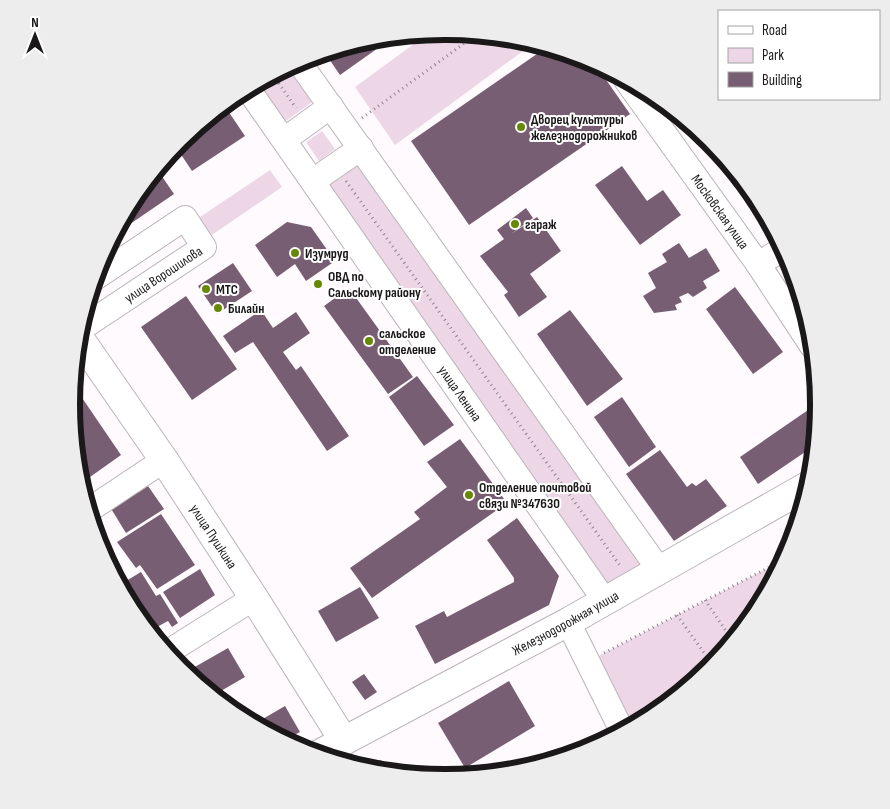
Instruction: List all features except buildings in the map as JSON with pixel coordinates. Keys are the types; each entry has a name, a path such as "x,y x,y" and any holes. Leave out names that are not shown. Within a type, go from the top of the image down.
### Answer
{"main road":[{"name":"улица Пушкина","path":"86,347 164,460 344,741"},
{"name":"Железнодорожная улица","path":"327,750 568,622 799,491"}],"street":[{"path":"304,69 660,570"},
{"name":"Московская улица","path":"636,94 758,264 801,330"},
{"name":"улица Ленина","path":"252,95 605,601"},
{"path":"284,140 330,106"},
{"path":"313,181 336,166 354,139"},
{"name":"улица Ворошилова","path":"90,323 204,247 185,218 106,271"},
{"path":"758,264 776,253"},
{"path":"95,506 164,460"},
{"path":"174,648 254,598"},
{"path":"568,622 619,724"}],"path":[{"path":"354,139 469,41"},
{"path":"278,81 307,123"},
{"path":"336,166 634,585"},
{"path":"603,653 772,566"},
{"path":"705,600 728,634"},
{"path":"677,615 707,657"}],"green space":[{"path":"418,41 469,41 526,49 395,145 355,87"},
{"path":"296,73 315,100 279,126 256,93"},
{"path":"322,131 335,149 319,161 306,142"},
{"path":"359,164 644,562 609,587 325,188"},
{"path":"270,170 282,187 206,239 194,221"},
{"path":"772,566 748,607 719,645 667,694 628,720 595,658"}],"place":[{"name":"Дворец культуры железнодорожников","path":"521,127"},
{"name":"гараж","path":"515,224"},
{"name":"Изумруд","path":"295,253"},
{"name":"ОВД по Сальскому району","path":"318,284"},
{"name":"МТС","path":"206,289"},
{"name":"Билайн","path":"218,308"},
{"name":"сальское отделение","path":"369,341"},
{"name":"Отделение почтовой связи №347630","path":"469,495"}]}
